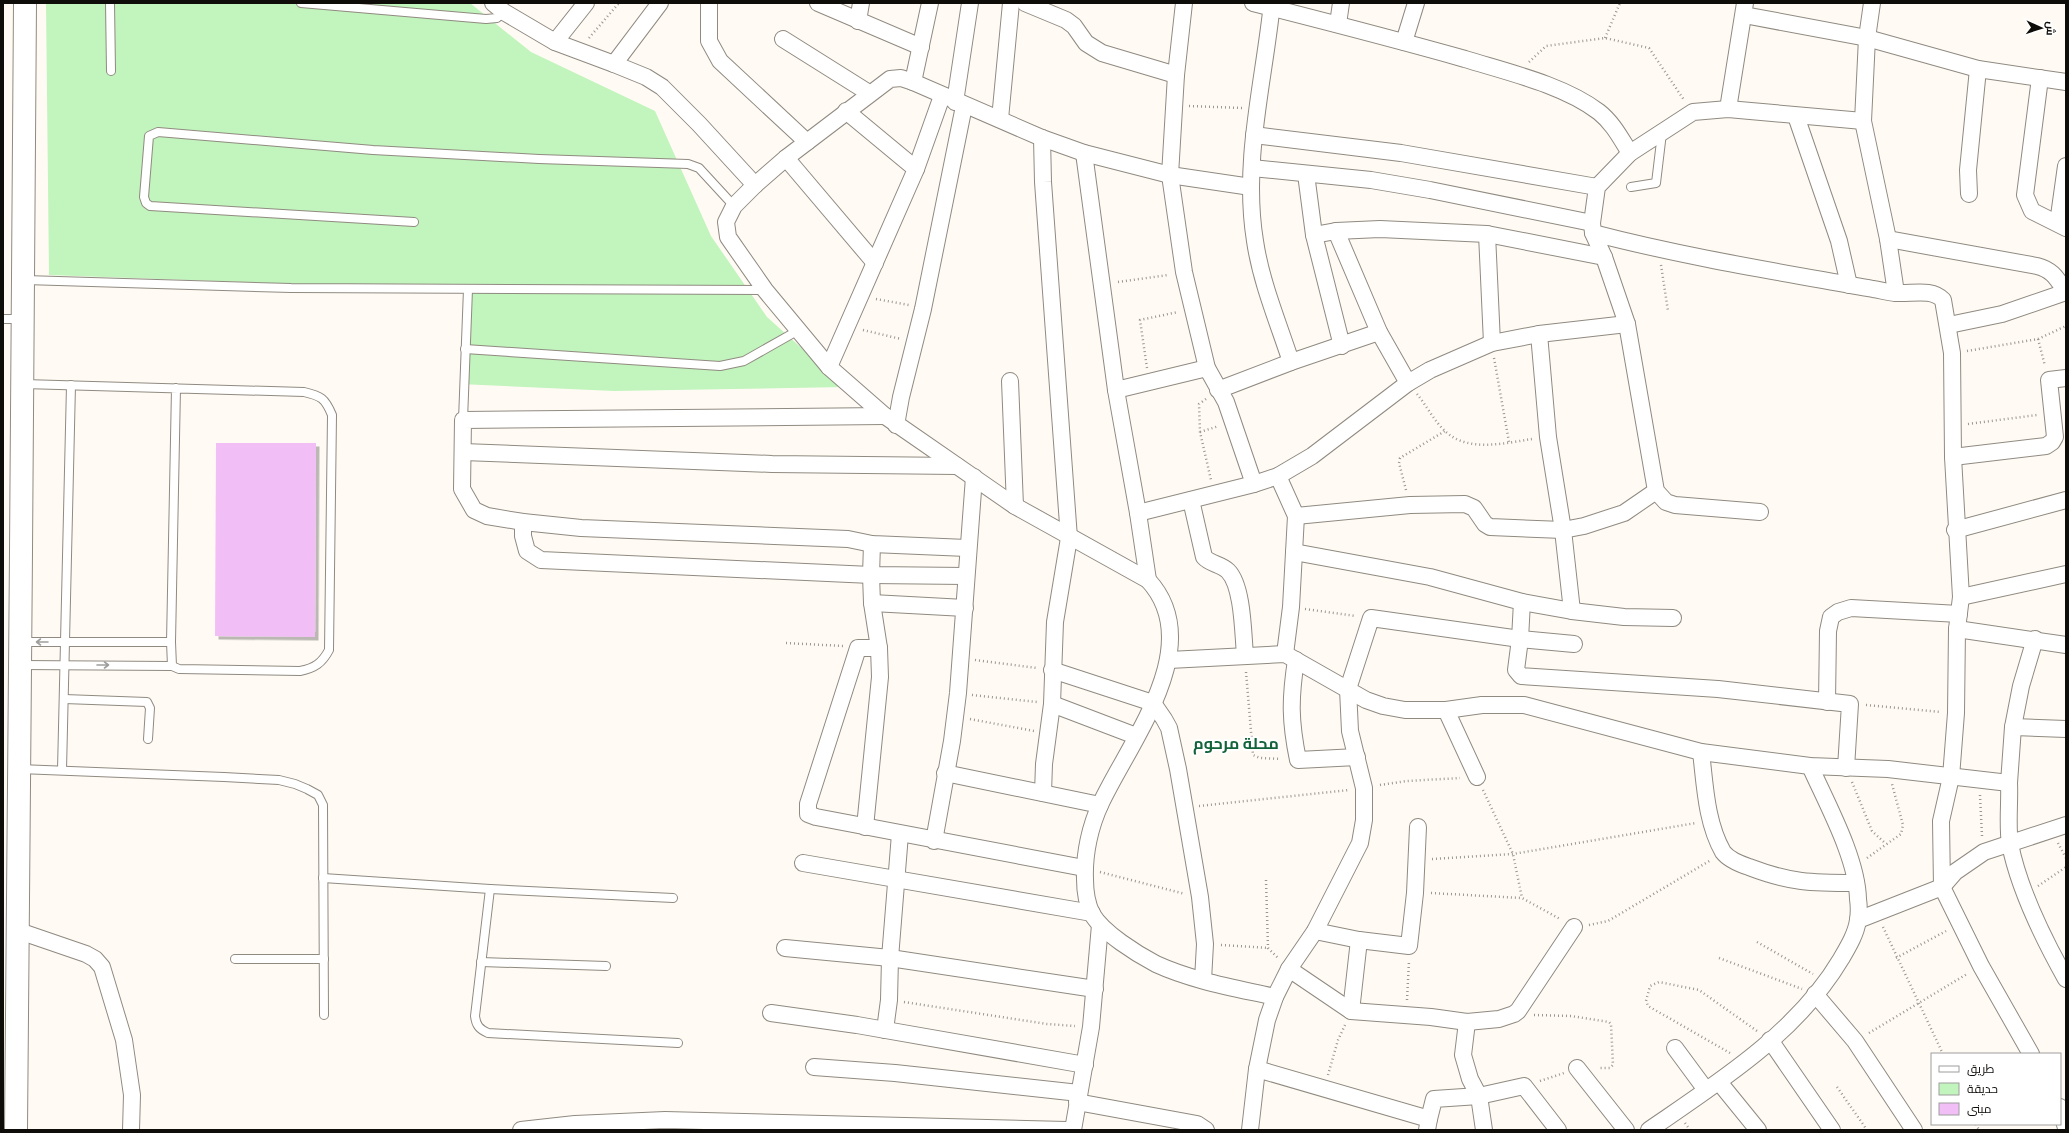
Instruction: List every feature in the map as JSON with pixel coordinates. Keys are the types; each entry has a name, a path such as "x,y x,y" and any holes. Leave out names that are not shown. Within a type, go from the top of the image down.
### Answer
{"street":[{"path":"16,1130 16,930 23,384 14,319 25,280 25,3"},
{"path":"555,42 586,3"},
{"path":"614,64 660,3"},
{"path":"709,3 709,41 720,61 807,142"},
{"path":"818,3 921,47"},
{"path":"858,21 861,3"},
{"path":"913,82 930,3"},
{"path":"890,420 923,309 970,3"},
{"path":"1000,119 1011,3"},
{"path":"1025,3 1066,20 1074,26 1086,43 1102,53 1176,75"},
{"path":"1184,3 1176,75 1170,175 1184,272 1208,368 1218,390 1226,402 1254,484"},
{"path":"1253,3 1272,5 1517,74 1578,98 1600,113 1614,127 1630,153"},
{"path":"1338,24 1341,3"},
{"path":"1404,42 1416,3"},
{"path":"1872,3 1867,38 1863,121 1888,238 1896,293"},
{"path":"1272,5 1256,109 1251,187 1253,228 1259,262 1292,362"},
{"path":"503,6 555,42 646,77 662,87 699,124 754,185"},
{"path":"1728,109 1745,9 1867,38 1978,69 2066,82"},
{"path":"783,39 869,93"},
{"path":"1969,194 1968,170 1978,69"},
{"path":"1073,1130 1085,1065 1095,989 1096,919 1085,891 1085,852 1100,805 1153,703 1169,660 1170,634 1167,614 1161,597 1148,580 1069,538 1015,506 890,420 829,367 797,331 764,290 728,237 726,222 734,206 754,185 786,158 869,93 890,79 901,78 1042,138 1084,152 1170,175 1251,187"},
{"path":"2040,78 2025,195 2032,211 2062,226 2066,166"},
{"path":"829,367 916,169 954,101"},
{"path":"1760,512 1675,505 1666,502 1656,491 1627,324 1604,257 1592,228 1596,187 1630,153 1692,112 1728,109 1863,121"},
{"path":"846,111 916,169"},
{"path":"1796,116 1839,241 1849,285"},
{"path":"1254,135 1401,153 1596,187"},
{"path":"1042,138 1044,190 1069,538 1055,622 1052,670 1052,704 1044,764 1043,793"},
{"path":"1084,152 1116,390 1138,513 1148,580"},
{"path":"786,158 875,263"},
{"path":"1252,168 1371,180 1430,190 1592,228 1659,249 1896,293 1931,293 1938,295 1943,300 1949,325 1952,353 1953,457 1960,597 1956,713 1951,777 1941,821 1942,887 1981,966 2030,1053"},
{"path":"1306,174 1314,235 1342,346"},
{"path":"1314,235 1336,231 1380,228 1487,234 1604,257"},
{"path":"1336,231 1379,332 1408,383"},
{"path":"1487,234 1492,343"},
{"path":"1888,238 2049,269 2066,292 2002,314 1949,325"},
{"path":"1138,513 1254,484 1278,476 1312,456 1408,383 1430,370 1492,343 1539,334 1627,324"},
{"path":"1218,390 1292,362 1379,332"},
{"path":"1539,334 1548,437 1572,611"},
{"path":"1116,390 1208,368"},
{"path":"1953,457 2046,446 2052,442 2055,437 2051,413 2049,380 2066,378"},
{"path":"1010,380 1015,506"},
{"path":"890,420 463,420 462,489 474,510 487,516 523,522 581,528 848,539 872,544 967,548"},
{"path":"463,452 772,464 957,466"},
{"path":"1278,476 1296,516 1291,607 1291,714 1298,760 1358,757"},
{"path":"934,841 958,693 965,608 967,548 974,477"},
{"path":"1296,516 1410,505 1465,504 1474,508 1485,524 1490,527 1562,530 1584,526 1624,513 1656,491"},
{"path":"1192,500 1204,557 1208,561 1218,564 1229,572 1235,585 1245,655"},
{"path":"1956,530 2066,500"},
{"path":"523,522 523,536 527,552 541,560 870,574 966,576"},
{"path":"865,827 880,684 879,648 872,603 870,574 872,544"},
{"path":"1294,552 1430,577 1522,602 1572,611 1624,617 1673,618"},
{"path":"1960,597 2066,574"},
{"path":"1522,602 1520,639 1516,670 1521,676 1718,689 1850,704 1846,768"},
{"path":"872,603 965,608"},
{"path":"1828,702 1828,631 1831,617 1838,612 1851,608 1958,622 2035,640 2066,645"},
{"path":"1250,1130 1257,1069 1267,1020 1275,997 1289,969 1315,931 1360,843 1364,820 1364,788 1348,717 1348,689 1371,618 1520,639 1574,644"},
{"path":"2035,640 2021,686 2013,728 2009,783 2010,843 2026,894 2045,941 2066,979"},
{"path":"879,648 858,648 807,809 811,816 934,841 1084,868"},
{"path":"1169,660 1245,655 1291,657 1366,700 1383,706 1405,710 1446,710 1482,705 1524,705 1701,752 1810,766 1888,769 1980,781 2009,783"},
{"path":"1052,670 1153,703 1160,712 1168,728 1200,897 1205,944 1203,980"},
{"path":"1052,704 1136,736"},
{"path":"1446,710 1477,777"},
{"path":"2013,728 2066,729"},
{"path":"1701,752 1710,820 1724,853 1730,859 1740,864 1785,879 1809,883 1856,882"},
{"path":"1649,1130 1746,1062 1790,1021 1827,982 1847,949 1858,920 1858,897 1856,882 1852,864 1810,766"},
{"path":"945,773 1100,805"},
{"path":"1858,920 1877,914 1942,887 1955,872 1984,852 2066,825"},
{"path":"1315,931 1359,940 1409,946 1415,893 1418,827"},
{"path":"886,1030 889,1000 890,958 898,879 900,834"},
{"path":"803,863 898,879 1096,919 1146,958 1203,980 1275,997"},
{"path":"1289,969 1351,1011 1431,1017 1467,1022 1499,1018 1514,1014 1523,1004 1574,927"},
{"path":"16,930 86,954 95,959 102,967 124,1040 132,1095 131,1130"},
{"path":"1351,1011 1359,940"},
{"path":"785,948 890,958 1095,989"},
{"path":"1815,994 1855,1041 1914,1130"},
{"path":"771,1012 886,1030 1085,1065"},
{"path":"1467,1022 1463,1043 1465,1065 1479,1096 1484,1130"},
{"path":"1770,1040 1832,1130"},
{"path":"1675,1048 1758,1130"},
{"path":"814,1067 895,1073 1078,1098 1197,1124 1206,1130"},
{"path":"1577,1068 1626,1130"},
{"path":"1257,1069 1325,1087 1428,1124 1434,1099 1479,1096 1524,1086 1558,1130"},
{"path":"2061,1110 2066,1128"},
{"path":"521,1130 592,1123 665,1120 1067,1130"}],"lane":[{"path":"110,3 111,71"},
{"path":"301,3 486,19 497,18 503,6"},
{"path":"414,222 150,206 146,203 144,197 149,136 158,132 373,150 539,159 688,164 699,168 734,206"},
{"path":"1631,187 1656,183 1662,132"},
{"path":"25,280 291,288 764,290"},
{"path":"463,420 468,289"},
{"path":"465,349 720,366 744,360 797,331"},
{"path":"19,665 172,666 179,669 300,671 313,669 323,661 329,650 332,415 327,403 318,396 304,392 23,384"},
{"path":"62,770 71,385"},
{"path":"172,666 171,642 176,388"},
{"path":"20,642 171,642"},
{"path":"64,699 147,702 150,708 148,738"},
{"path":"18,769 279,780 295,784 318,795 323,805 324,1015"},
{"path":"323,878 490,889 673,898"},
{"path":"490,889 475,1016 476,1023 480,1029 488,1032 678,1043"},
{"path":"235,959 324,959"},
{"path":"481,962 606,966"}],"path":[{"path":"579,52 619,3"},
{"path":"1605,38 1620,3"},
{"path":"1517,74 1546,46 1605,38 1649,48 1692,112"},
{"path":"1174,105 1256,109"},
{"path":"1659,249 1668,312"},
{"path":"1102,285 1184,272"},
{"path":"860,297 923,309"},
{"path":"1149,382 1140,320 1193,310"},
{"path":"847,326 914,342"},
{"path":"1952,353 2038,339 2066,326"},
{"path":"2038,339 2049,380"},
{"path":"1492,343 1509,442"},
{"path":"1408,383 1445,432 1459,440 1473,445 1548,437"},
{"path":"1214,494 1200,432 1199,404 1218,390"},
{"path":"1953,426 2051,413"},
{"path":"1410,505 1399,463 1400,458 1445,432"},
{"path":"1291,607 1371,618"},
{"path":"786,643 858,648"},
{"path":"1245,655 1253,755 1260,758 1298,760"},
{"path":"961,658 1052,670"},
{"path":"958,693 1052,704"},
{"path":"1850,704 1956,713"},
{"path":"955,716 1048,734"},
{"path":"1846,768 1872,831 1886,844"},
{"path":"1852,864 1862,861 1900,834 1903,825 1888,769"},
{"path":"1184,808 1364,788 1406,781 1477,777 1513,854 1522,898"},
{"path":"1980,781 1981,826 1984,852"},
{"path":"1416,860 1513,854 1710,820"},
{"path":"1415,893 1522,898 1574,927 1608,921 1724,853"},
{"path":"1084,868 1200,897"},
{"path":"2026,894 2066,868"},
{"path":"1205,944 1268,948 1266,880"},
{"path":"1877,914 1896,958 1943,1053"},
{"path":"1896,958 1960,923"},
{"path":"1757,942 1827,982"},
{"path":"1406,1016 1409,946"},
{"path":"1719,958 1815,994"},
{"path":"1855,1041 1981,966"},
{"path":"1746,1062 1648,1006 1646,1001 1650,986 1659,982 1700,990 1770,1040"},
{"path":"889,1000 1047,1024 1091,1026"},
{"path":"1325,1087 1338,1040 1351,1011"},
{"path":"1514,1014 1571,1016 1610,1022 1611,1024 1612,1067 1577,1068 1524,1086"},
{"path":"1837,1087 1867,1130"}],"green space":[{"path":"46,3 470,3 531,52 655,111 711,236 767,317 845,387 614,391 460,384 464,290 49,275"}],"building":[{"path":"216,443 316,443 315,637 215,636"}],"district":[{"name":"محلة مرحوم","path":"1236,743"}]}
